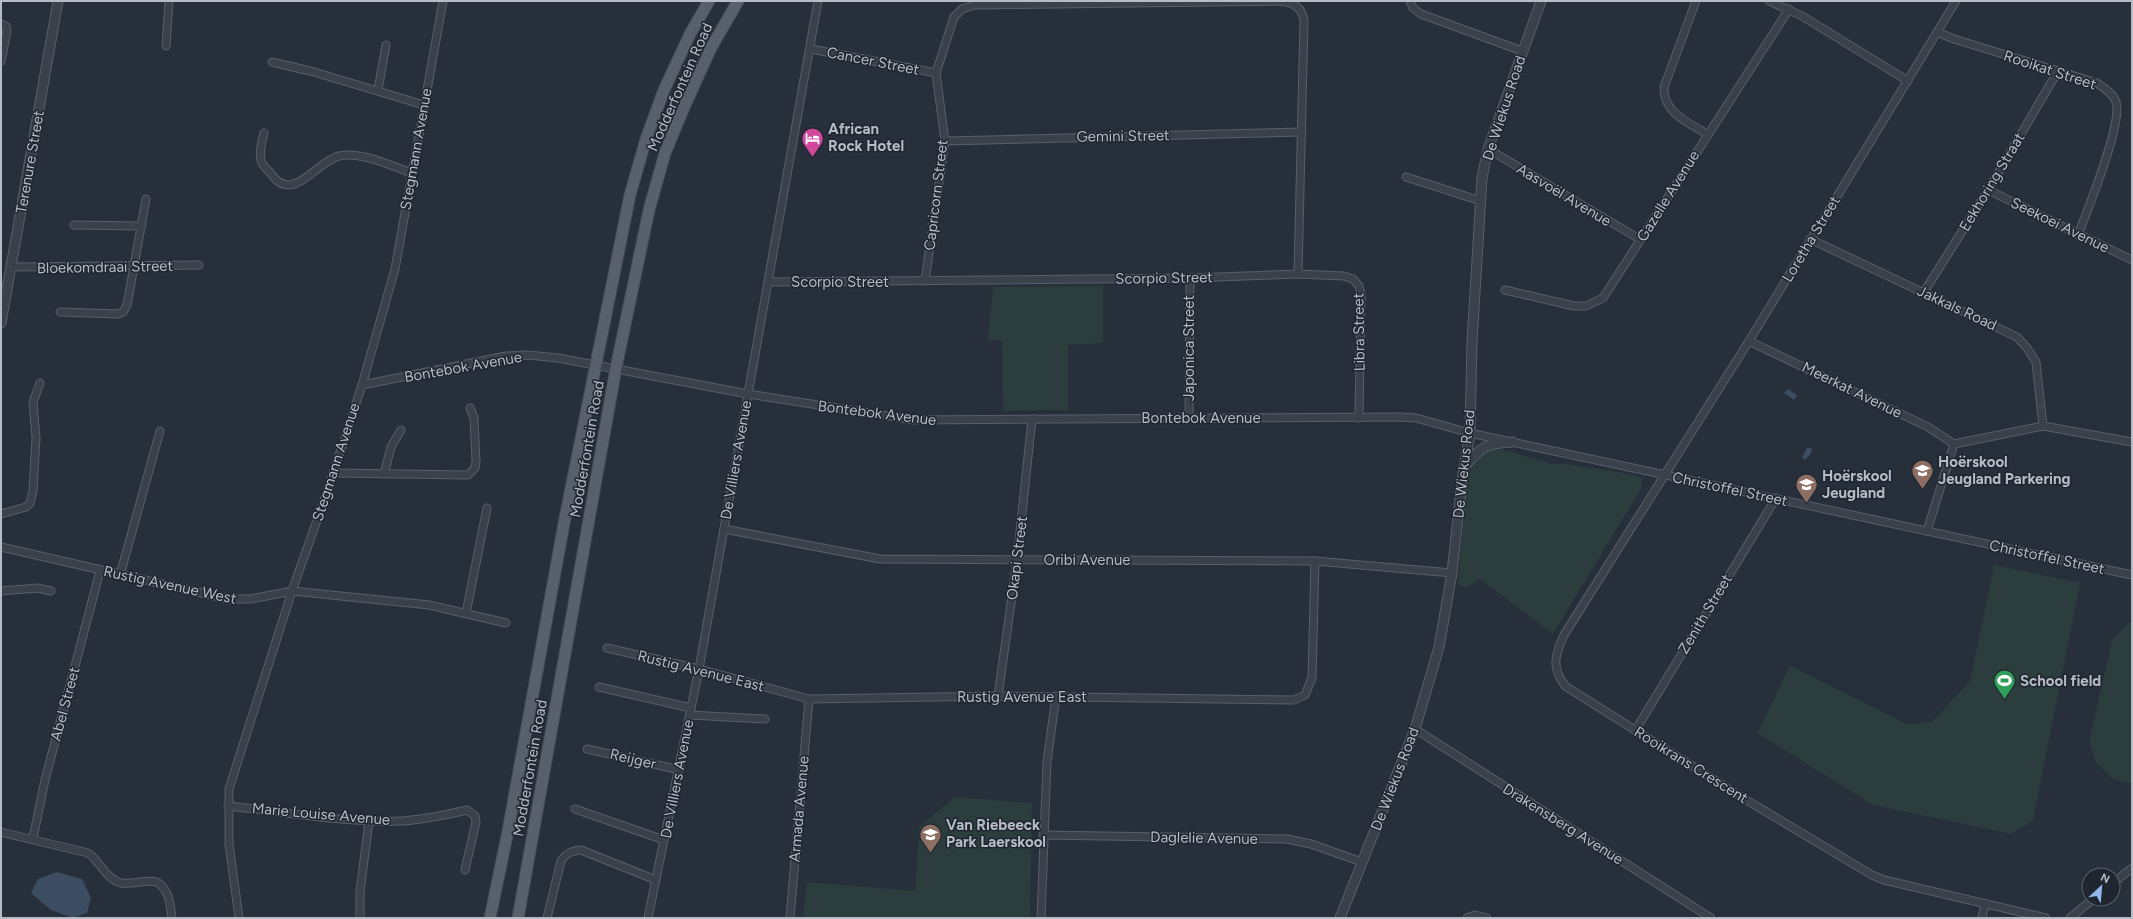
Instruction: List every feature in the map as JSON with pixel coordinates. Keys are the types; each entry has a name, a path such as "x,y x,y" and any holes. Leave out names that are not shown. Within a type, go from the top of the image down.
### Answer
{"main road":[{"name":"Modderfontein Road","path":"490,918 508,830 565,518 630,196 646,139 664,90 690,34 709,1"},
{"name":"Modderfontein Road","path":"518,918 616,368 649,210 665,153 711,48 738,1"}],"street":[{"name":"Terenure Street","path":"1,323 58,1"},
{"path":"166,46 169,1"},
{"name":"Stegmann Avenue","path":"239,918 229,844 229,789 292,591 362,384 395,269 442,1"},
{"name":"De Villiers Avenue","path":"648,918 680,770 699,669 811,49 818,1"},
{"name":"Capricorn Street","path":"925,281 945,141 936,73 954,17 962,9 974,5 1282,1 1298,6 1302,12 1304,21 1302,132"},
{"path":"1410,1 1413,8 1421,14 1522,51"},
{"name":"De Wiekus Road","path":"1340,918 1414,729 1439,647 1452,573 1464,467 1470,433 1472,342 1482,178 1488,149 1540,1"},
{"path":"1696,1 1664,87 1664,96 1668,108 1707,134"},
{"path":"1769,1 1789,9 1908,81"},
{"name":"Loretha Street","path":"1663,475 1749,341 1956,1"},
{"name":"Gazelle Avenue","path":"1505,290 1574,306 1591,304 1603,298 1610,290 1707,134 1789,9"},
{"path":"1,24 6,26 7,31 1,61"},
{"name":"Rooikat Street","path":"1937,32 1954,39 2097,83 2113,96 2117,109 2104,165 2078,235"},
{"path":"378,90 386,45"},
{"name":"Cancer Street","path":"811,49 936,73"},
{"path":"272,62 378,90 424,105"},
{"name":"Eekhoring Straat","path":"1924,292 1988,190 2058,71"},
{"path":"1298,274 1302,132"},
{"name":"Gemini Street","path":"945,141 1302,132"},
{"path":"264,133 260,157 262,163 280,183 287,185 298,183 332,158 339,156 361,157 412,173"},
{"name":"Aasvoël Avenue","path":"1488,149 1641,240"},
{"path":"1406,177 1481,201"},
{"name":"Seekoei Avenue","path":"1988,190 2132,260"},
{"path":"60,312 121,314 127,305 146,199"},
{"path":"74,225 142,226"},
{"name":"Jakkals Road","path":"1810,239 2017,337 2027,348 2036,362 2043,426"},
{"name":"Bloekomdraai Street","path":"11,268 199,266"},
{"name":"Scorpio Street","path":"768,282 1190,278 1298,274"},
{"name":"Libra Street","path":"1298,274 1344,276 1353,279 1359,286 1361,295 1359,418"},
{"name":"Japonica Street","path":"1189,418 1190,278"},
{"name":"Meerkat Avenue","path":"1749,341 1928,427 1954,444"},
{"name":"Bontebok Avenue","path":"362,384 506,356 528,355 558,358 748,394 914,420 1359,418 1401,416 1416,418 1470,433"},
{"path":"1,514 26,507 32,498 36,438 33,402 40,383"},
{"path":"333,473 465,476 472,472 475,468 476,454 474,418 470,408"},
{"name":"Okapi Street","path":"998,696 1017,560 1032,419"},
{"path":"1927,531 1954,444 2043,426 2132,442"},
{"path":"384,474 391,447 401,430"},
{"path":"120,574 160,431"},
{"name":"Christoffel Street","path":"1470,433 2132,575"},
{"path":"1464,467 1481,448 1494,444 1513,442"},
{"name":"Rooikrans Crescent","path":"1663,475 1564,635 1556,653 1556,665 1558,677 1565,686 1748,801 1872,875 2046,918"},
{"name":"Zenith Street","path":"1635,730 1776,498"},
{"path":"466,612 487,508"},
{"name":"Oribi Avenue","path":"724,529 880,559 1315,561 1452,573"},
{"name":"Rustig Avenue West","path":"1,547 228,599 245,600 292,591 408,602 466,612 506,623"},
{"name":"Rustig Avenue East","path":"607,648 699,669 809,700 998,696 1294,700 1300,698 1308,691 1312,678 1315,561"},
{"name":"Abel Street","path":"33,838 45,780 100,570"},
{"path":"1,591 37,588 51,591"},
{"path":"599,687 690,712 765,719"},
{"path":"1040,918 1047,762 1056,696"},
{"name":"Armada Avenue","path":"790,918 809,700"},
{"name":"Drakensberg Avenue","path":"1414,729 1711,918"},
{"name":"Reijger","path":"587,749 680,770"},
{"name":"Marie Louise Avenue","path":"228,806 369,821 402,821 434,818 467,810 472,812 475,816 476,822 465,870"},
{"path":"575,809 664,840"},
{"path":"360,918 360,892 369,821"},
{"path":"1,832 33,838 88,853 94,857 110,876 123,883 154,881 160,884 166,890 169,897 172,918"},
{"name":"Daglelie Avenue","path":"1043,835 1287,839 1311,844 1362,862"},
{"path":"546,918 560,861 566,854 573,850 581,850 656,880"},
{"path":"2121,877 2132,868"},
{"path":"1982,918 1985,904"},
{"path":"2070,918 2083,907"},
{"path":"1696,918 1700,911"},
{"path":"1467,918 1475,915 1487,918"}],"shaded area":[{"path":"1103,286 1103,343 1068,345 1068,410 1003,411 1002,341 988,340 993,287"},
{"path":"1489,449 1501,449 1552,464 1566,464 1625,473 1642,478 1642,487 1553,634 1480,579 1466,588 1458,584 1468,468 1473,460"},
{"name":"School field","path":"1994,565 2080,583 2033,821 2011,834 1873,805 1757,733 1790,666 1906,724 1932,722 1970,681"},
{"path":"2132,622 2132,784 2113,779 2096,763 2089,742 2112,640 2128,623"},
{"path":"955,797 1032,803 1030,918 803,918 807,882 915,891 919,827"}],"water":[{"path":"1788,389 1797,395 1794,400 1784,393"},
{"path":"1807,448 1811,448 1812,452 1805,460 1802,457"},
{"path":"57,872 82,879 91,898 87,913 73,918 51,910 31,893 38,879"}],"place":[{"name":"African Rock Hotel","path":"812,158"},
{"name":"Hoërskool Jeugland Parkering","path":"1922,490"},
{"name":"Hoërskool Jeugland","path":"1806,504"},
{"name":"School field","path":"2004,700"},
{"name":"Van Riebeeck Park Laerskool","path":"931,854"}]}
